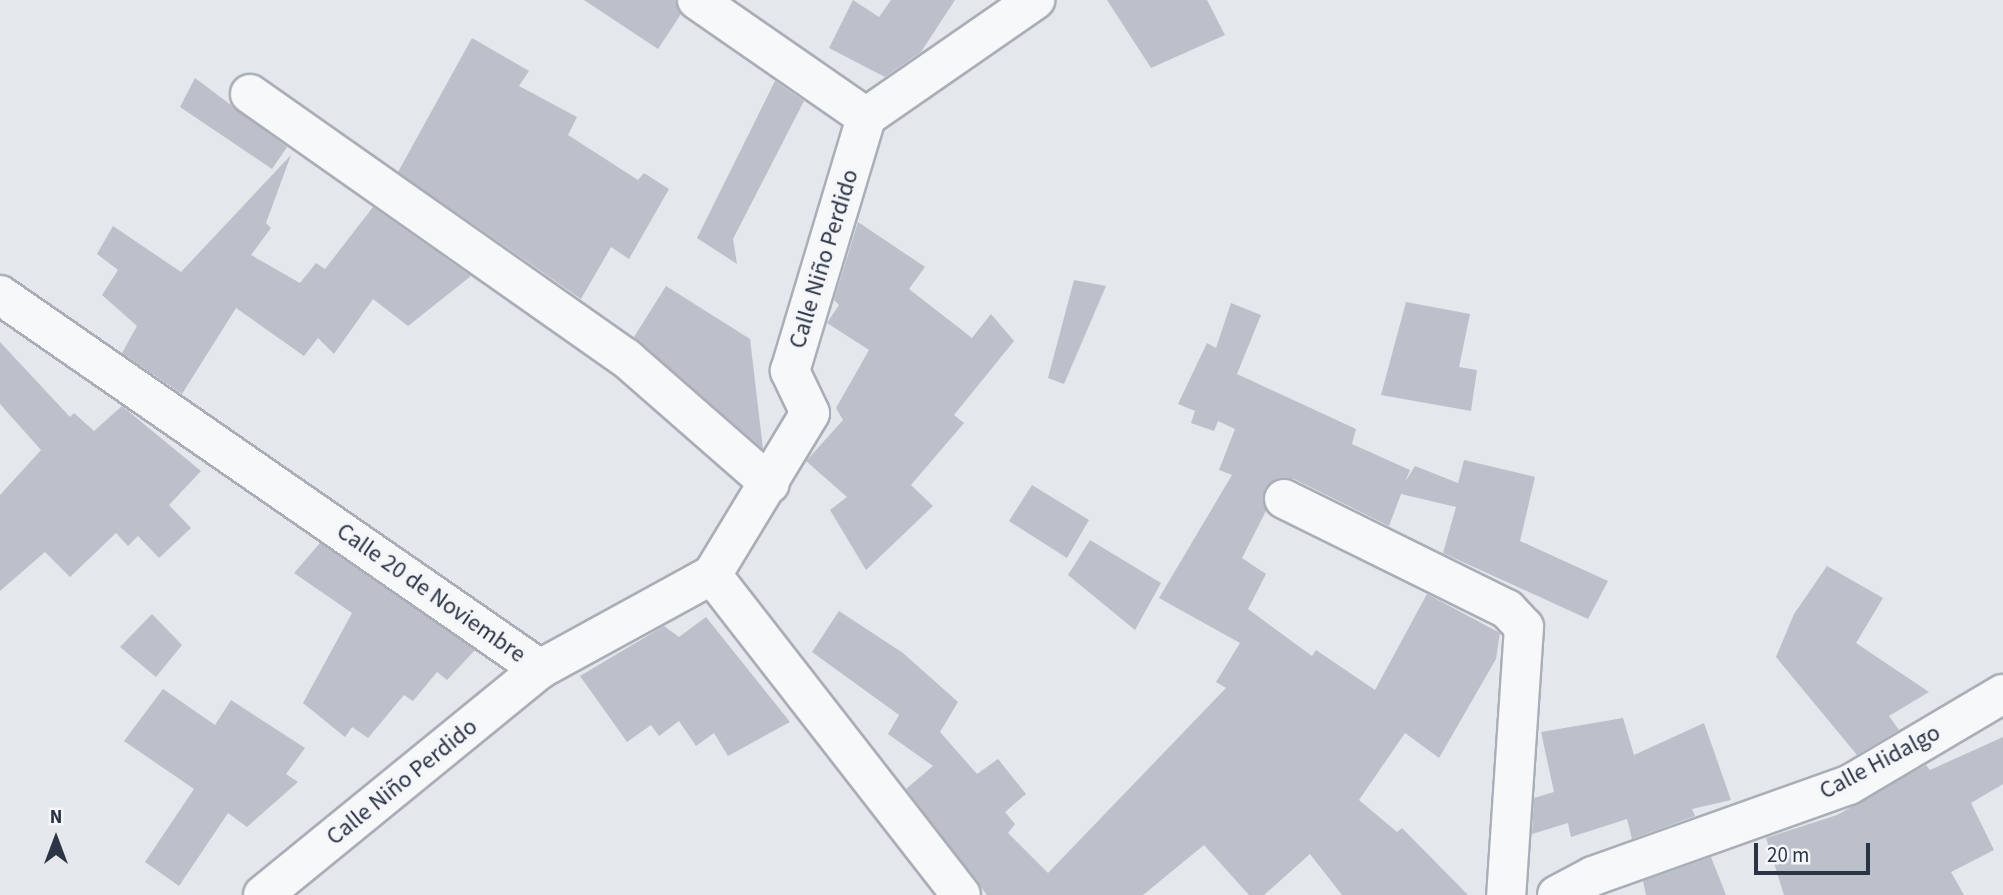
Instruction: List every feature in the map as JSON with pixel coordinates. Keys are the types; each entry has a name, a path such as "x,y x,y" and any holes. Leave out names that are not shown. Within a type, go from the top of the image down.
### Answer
{"street":[{"path":"697,0 866,117 1035,0"},
{"path":"250,94 626,358 770,484"},
{"name":"Calle Niño Perdido","path":"712,575 770,484 810,413 790,371 866,117"},
{"name":"Calle 20 de Noviembre","path":"0,295 540,669 712,575"},
{"path":"1284,499 1507,609 1524,627 1506,895"},
{"path":"712,575 961,895"},
{"name":"Calle Niño Perdido","path":"263,895 540,669"},
{"name":"Calle Hidalgo","path":"1558,895 1593,876 1849,785 2003,694"}],"building":[{"path":"584,0 675,0 681,14 658,49"},
{"path":"853,0 879,17 891,0 955,0 921,52 885,77 829,48"},
{"path":"1107,0 1207,0 1225,35 1151,68"},
{"path":"472,38 529,71 519,86 577,117 568,135 638,180 644,173 669,189 629,259 611,247 581,299 398,172"},
{"path":"195,78 287,147 272,169 180,107"},
{"path":"775,81 804,101 733,239 737,264 697,238"},
{"path":"291,155 266,223 271,228 251,255 300,283 316,263 325,269 373,207 471,276 408,326 373,299 334,354 318,338 304,356 236,308 182,394 122,353 137,326 102,295 118,270 97,254 113,226 181,272"},
{"path":"858,222 925,267 909,289 972,338 991,314 1014,341 954,415 964,423 911,485 933,506 866,570 830,510 847,497 806,461 843,420 836,408 869,350 827,323 839,305 834,300"},
{"path":"1074,280 1106,286 1064,384 1048,378"},
{"path":"666,286 750,339 763,449 634,337"},
{"path":"1406,302 1470,314 1459,367 1477,370 1471,411 1381,395"},
{"path":"1231,303 1261,315 1237,374 1356,429 1352,444 1410,470 1405,482 1415,466 1458,483 1464,460 1535,477 1520,541 1608,581 1588,619 1443,553 1456,507 1401,494 1389,526 1294,479 1272,481 1264,490 1266,511 1242,558 1266,574 1248,609 1312,656 1316,650 1375,690 1427,594 1500,633 1496,659 1439,758 1405,733 1359,800 1397,832 1402,828 1468,895 1342,895 1310,854 1264,895 1249,895 1204,845 1143,895 987,895 906,789 933,766 888,734 899,715 812,652 839,611 903,653 958,702 940,732 977,774 998,759 1026,794 1005,812 1015,824 1008,833 1048,873 1226,688 1216,682 1240,643 1159,598 1232,475 1219,470 1235,429 1218,421 1214,431 1191,423 1195,411 1178,404 1207,343 1216,348"},
{"path":"0,342 70,417 74,413 94,431 122,406 201,471 169,505 191,528 159,558 138,536 128,546 116,533 70,577 45,552 0,591 0,495 41,450 0,404"},
{"path":"1032,485 1089,520 1067,558 1009,521"},
{"path":"1090,540 1161,583 1135,630 1068,575"},
{"path":"320,543 475,650 447,680 437,672 413,701 404,695 368,738 352,727 345,737 303,703 352,613 294,573"},
{"path":"1827,566 1883,598 1856,643 1929,692 1889,716 1899,730 1857,755 1776,657 1794,614"},
{"path":"152,614 182,645 156,677 120,647"},
{"path":"706,617 790,722 728,756 714,733 696,746 679,721 659,736 651,725 627,742 580,676 664,626 679,637"},
{"path":"163,689 215,725 231,700 305,748 286,774 298,782 247,827 228,813 179,886 145,862 194,789 124,741"},
{"path":"1623,718 1634,755 1704,723 1731,800 1692,809 1695,816 1632,839 1627,819 1571,837 1568,823 1532,834 1534,798 1554,792 1541,732"},
{"path":"2003,737 2003,784 1971,803 1994,850 1951,872 1964,895 1784,895 1766,838 1837,815 1926,765 1930,770"},
{"path":"1711,857 1726,895 1646,895 1643,881"}]}
